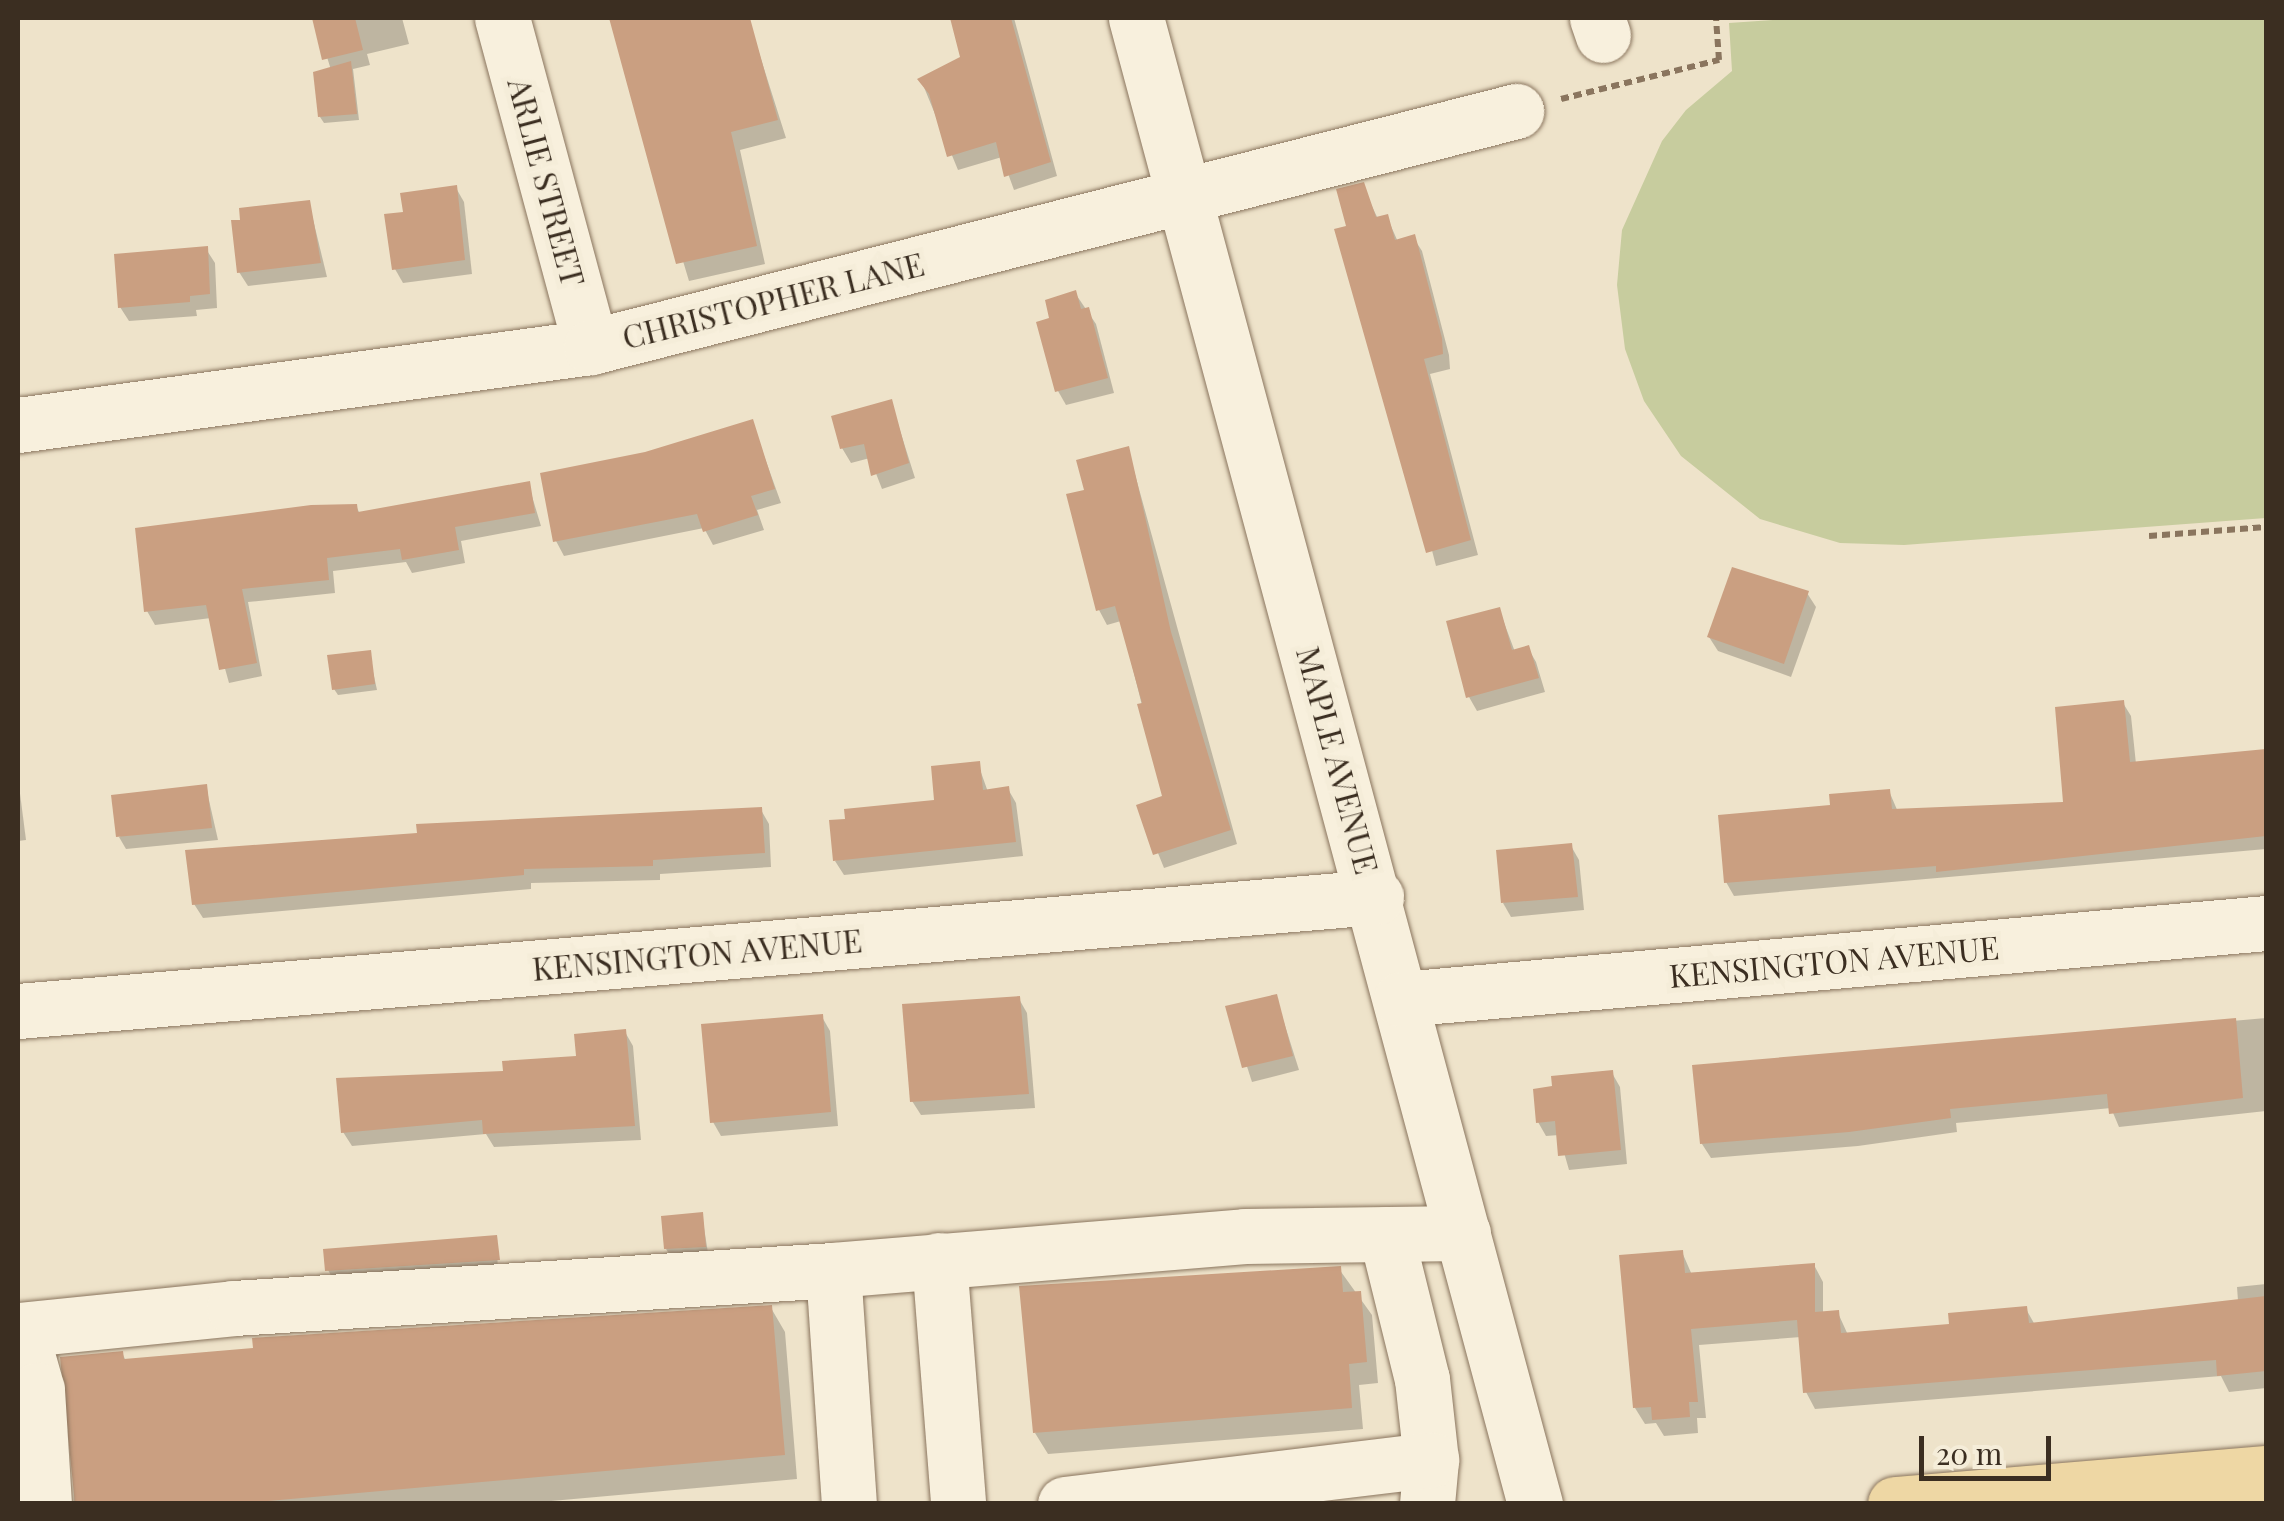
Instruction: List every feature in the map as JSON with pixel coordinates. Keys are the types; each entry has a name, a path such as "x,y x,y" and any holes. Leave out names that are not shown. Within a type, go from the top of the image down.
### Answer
{"main road":[{"path":"1896,1504 2239,1484"}],"street":[{"name":"ARLIE STREET","path":"502,18 592,347"},
{"name":"MAPLE AVENUE","path":"1136,18 1376,898 1535,1504"},
{"name":"CHRISTOPHER LANE","path":"18,425 592,347 1516,110"},
{"name":"KENSINGTON AVENUE","path":"18,1012 1376,898"},
{"name":"KENSINGTON AVENUE","path":"1401,999 2266,923"},
{"path":"44,1504 37,1390 18,1330 234,1308 833,1270 1244,1236 1463,1233"},
{"path":"1065,1504 1429,1482 1422,1378 1386,1234"},
{"path":"940,1260 958,1504"},
{"path":"833,1270 849,1504"}],"path":[{"path":"2150,536 2266,527"}],"green space":[{"path":"1804,18 2266,18 2266,518 1904,545 1840,543 1760,519 1681,456 1644,401 1625,349 1617,285 1622,230 1662,141 1686,110 1732,71 1729,23"}],"building":[{"path":"312,18 355,18 363,50 322,60"},
{"path":"609,18 750,18 778,120 731,132 757,246 676,264"},
{"path":"950,18 1011,18 1051,162 1004,177 996,142 947,157 929,94 917,79 960,57"},
{"path":"351,61 357,114 318,117 313,72"},
{"path":"1364,182 1376,217 1388,214 1395,240 1415,234 1442,338 1443,354 1424,359 1471,540 1426,553 1334,229 1346,226 1336,189"},
{"path":"457,185 465,260 392,270 384,214 403,212 400,193"},
{"path":"310,200 321,263 237,273 231,220 240,220 239,208"},
{"path":"208,246 210,294 190,296 190,302 118,308 114,254"},
{"path":"1076,290 1081,309 1089,307 1108,378 1055,392 1036,322 1049,318 1045,300"},
{"path":"892,399 909,463 871,476 864,444 840,449 831,416"},
{"path":"753,419 775,489 751,496 758,515 703,532 697,514 553,542 540,473 645,452"},
{"path":"1129,446 1171,632 1231,830 1153,855 1136,805 1162,796 1137,704 1142,703 1115,606 1096,611 1066,494 1084,490 1076,460"},
{"path":"530,481 535,513 455,527 459,550 402,560 400,549 327,558 329,580 242,589 257,663 219,670 206,605 144,612 135,528 311,505 357,504 358,512"},
{"path":"1732,567 1809,591 1784,664 1707,637"},
{"path":"1500,607 1512,650 1529,645 1539,678 1466,698 1446,621"},
{"path":"371,650 375,684 332,690 327,655"},
{"path":"2124,700 2130,762 2266,749 2266,836 1936,872 1936,866 1724,883 1718,815 1830,805 1829,794 1890,789 1892,809 2063,802 2055,707"},
{"path":"980,761 983,790 1009,786 1016,842 833,861 829,820 845,819 844,809 934,800 931,766"},
{"path":"207,784 212,828 116,837 111,795"},
{"path":"762,807 765,853 653,860 653,866 524,869 524,875 192,905 185,850 417,833 416,824"},
{"path":"1572,843 1578,897 1501,903 1496,850"},
{"path":"1277,994 1293,1056 1242,1068 1225,1006"},
{"path":"1020,996 1029,1094 910,1102 902,1004"},
{"path":"823,1014 831,1112 710,1123 701,1024"},
{"path":"2236,1018 2243,1098 2109,1114 2107,1094 1950,1109 1951,1118 1849,1132 1700,1144 1692,1065"},
{"path":"626,1029 635,1126 483,1134 482,1120 341,1133 336,1078 503,1071 502,1061 576,1056 574,1034"},
{"path":"1613,1070 1621,1150 1558,1156 1555,1121 1536,1123 1533,1089 1552,1086 1551,1076"},
{"path":"703,1212 706,1247 664,1249 661,1216"},
{"path":"497,1235 500,1260 325,1271 323,1249"},
{"path":"1683,1250 1685,1273 1815,1263 1815,1312 1839,1310 1841,1333 1949,1324 1948,1313 2027,1306 2029,1323 2266,1296 2266,1371 2217,1376 2216,1360 1803,1393 1797,1320 1691,1329 1698,1402 1689,1402 1690,1417 1652,1420 1651,1407 1633,1408 1619,1255"},
{"path":"1341,1266 1343,1292 1361,1291 1367,1362 1349,1364 1352,1408 1033,1433 1019,1286"},
{"path":"772,1305 785,1455 235,1504 75,1504 60,1357 123,1351 124,1359 253,1348 252,1338"}]}
